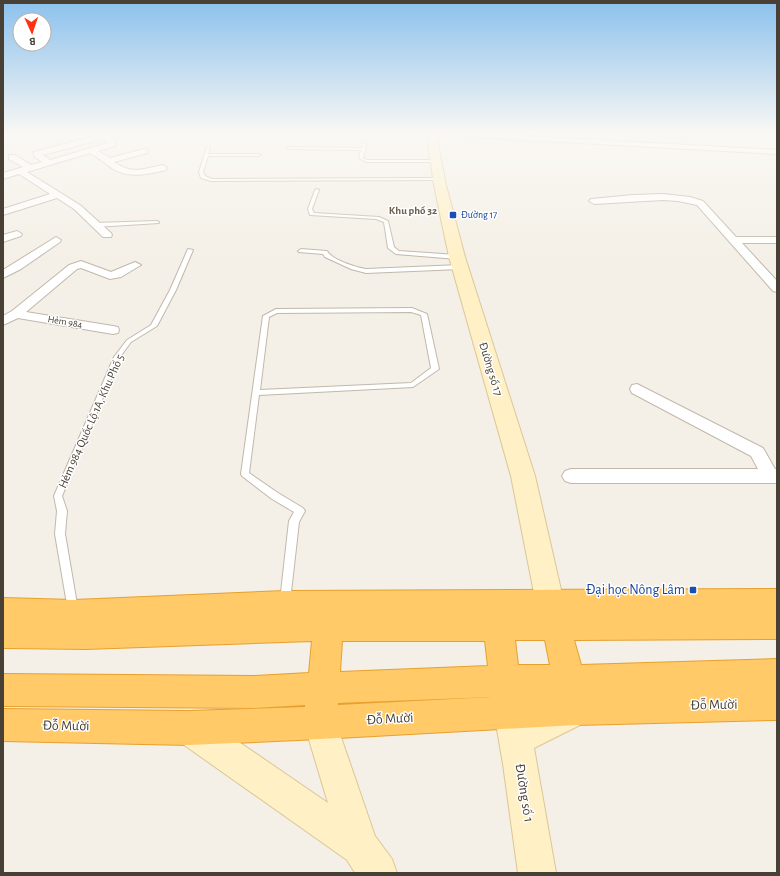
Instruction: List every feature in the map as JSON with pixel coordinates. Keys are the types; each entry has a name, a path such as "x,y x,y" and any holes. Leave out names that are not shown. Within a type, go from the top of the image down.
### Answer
{"highway":[{"path":"554,615 777,603"},
{"path":"3,612 329,617 554,615 777,625"},
{"path":"496,615 505,682 513,726"},
{"path":"554,615 572,695"},
{"path":"3,633 86,634 282,616"},
{"path":"320,722 329,617"},
{"name":"Đỗ Mười","path":"572,695 609,681 777,675"},
{"name":"Đỗ Mười","path":"3,690 255,692 322,688 505,682 572,695 777,704"},
{"name":"Đỗ Mười","path":"3,725 189,728 320,722 513,726"}],"street":[{"path":"28,176 77,207 107,236"},
{"name":"Đường số 17","path":"439,176 458,262 523,476 554,615"},
{"path":"4,211 57,195"},
{"path":"594,200 670,197 690,198 700,203 777,288"},
{"path":"3,239 17,234"},
{"path":"3,275 17,268 56,240"},
{"path":"734,240 777,240"},
{"path":"3,321 16,314 73,267 81,264 110,276 117,275 135,265"},
{"name":"Hẻm 984","path":"16,314 113,330"},
{"path":"637,389 757,452 774,476"},
{"path":"571,476 774,476"},
{"path":"513,726 572,695"},
{"path":"320,722 369,860"},
{"name":"Đường số 1","path":"513,726 531,869"},
{"path":"189,728 369,860"}],"lane":[{"path":"203,176 206,179 211,180 305,176"},
{"path":"317,190 310,209 312,214 377,218 386,221 391,248 398,253 458,262"},
{"path":"95,225 157,222"},
{"name":"Hẻm 984 Quốc Lộ 1A, Khu Phố 5","path":"74,614 60,534 62,511 58,496 117,357 129,341 154,326 173,290 190,250"},
{"path":"301,251 325,252 327,256 353,268 366,271 458,262"},
{"path":"256,393 413,385 435,369 424,314 412,310 276,311 266,316 245,474 275,496 300,511 294,521 282,616"}],"place":[{"name":"Đường 17","path":"453,215"},
{"name":"Đại học Nông Lâm","path":"693,590"}],"district":[{"name":"Khu phố 32","path":"413,210"}]}
